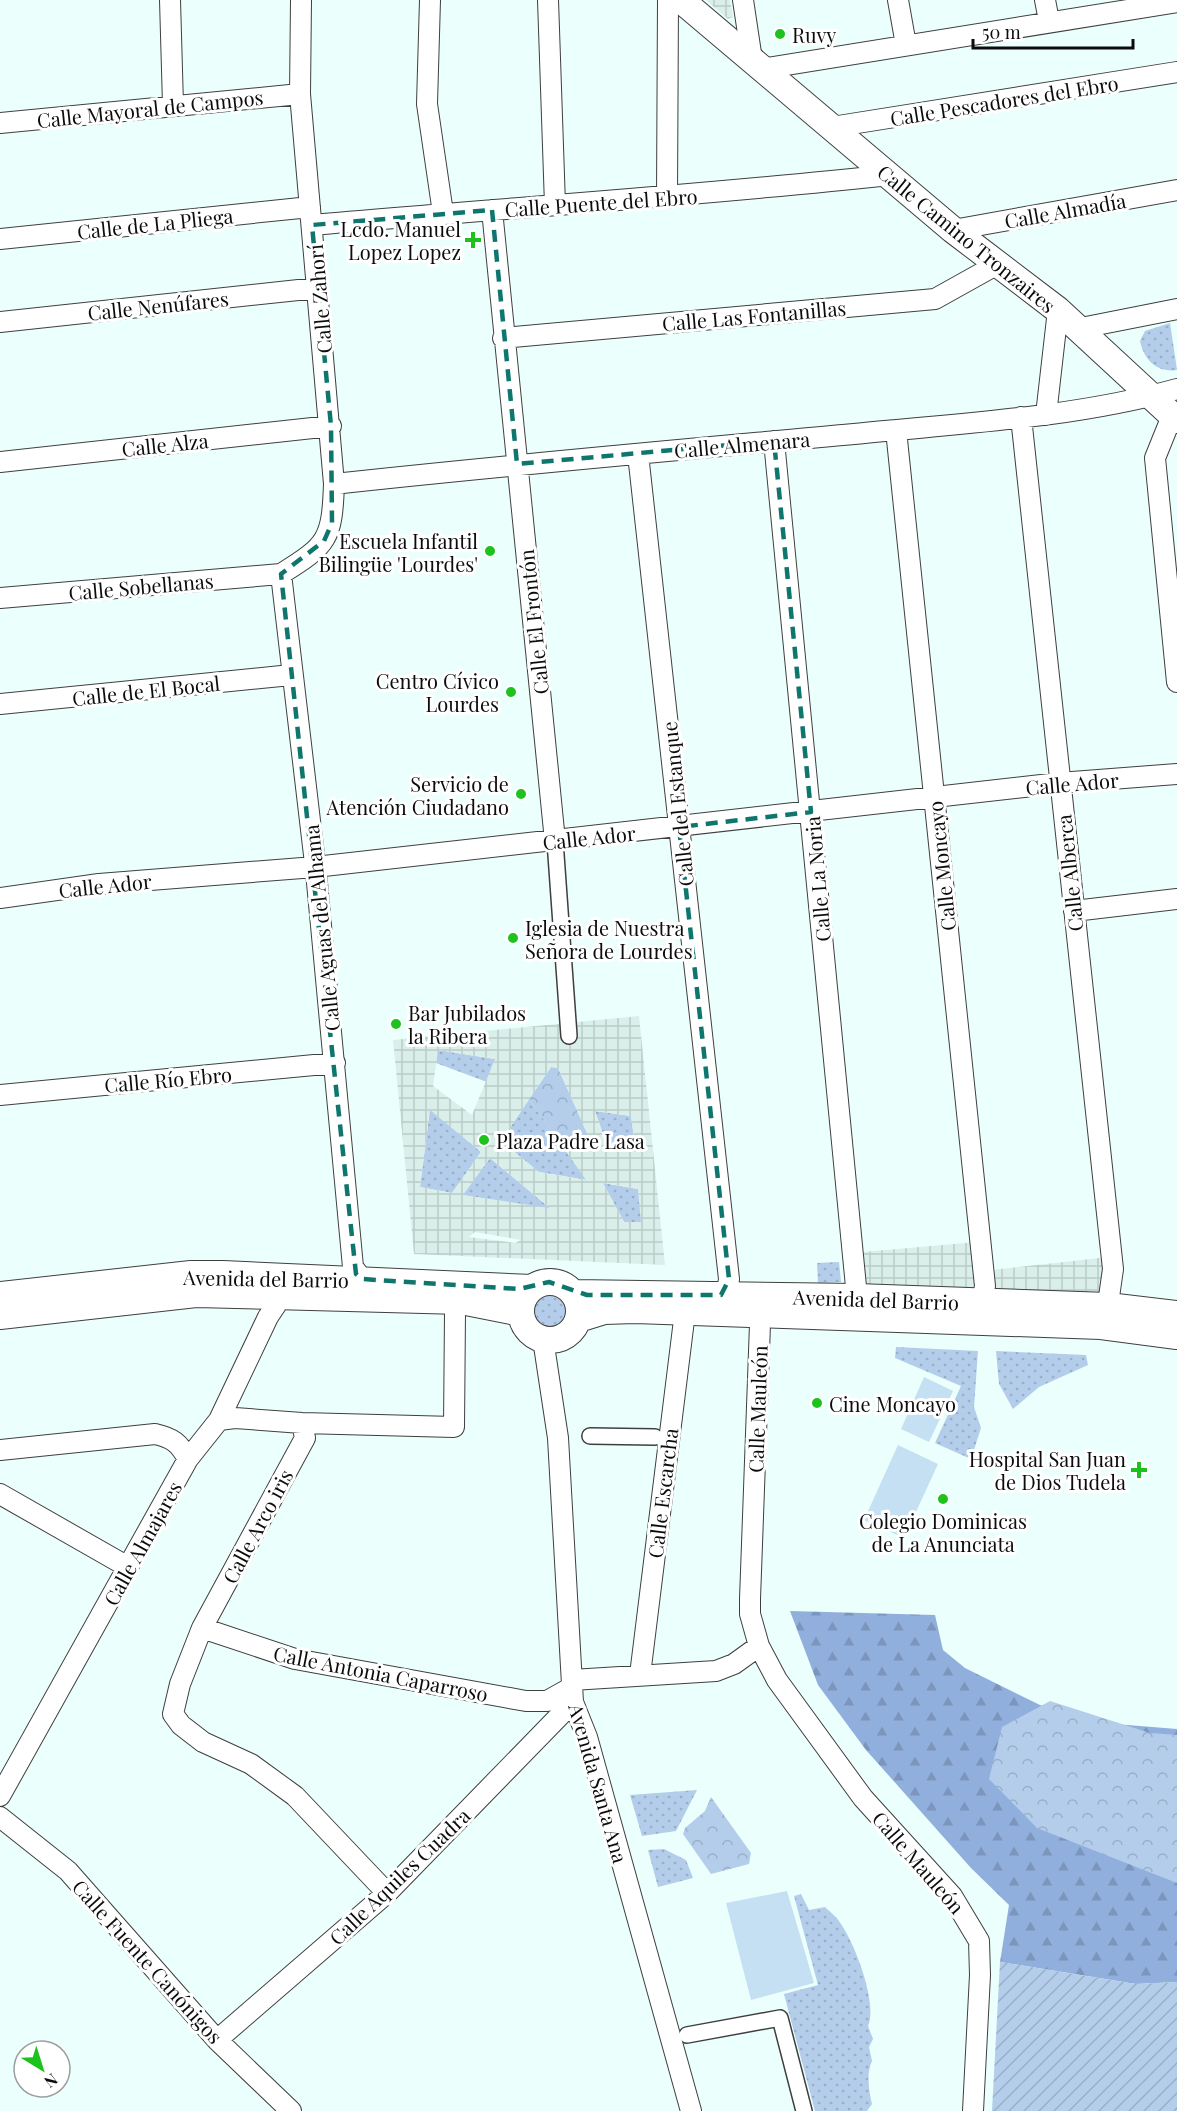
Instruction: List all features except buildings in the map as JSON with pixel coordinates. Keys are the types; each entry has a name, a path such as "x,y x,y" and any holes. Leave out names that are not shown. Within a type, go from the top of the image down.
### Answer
{"street":[{"path":"170,0 173,105"},
{"name":"Calle Zahorí","path":"281,574 311,555 324,540 332,523 334,484 331,426 300,94 301,0"},
{"path":"430,0 427,104 443,213"},
{"path":"548,0 555,205"},
{"path":"667,198 668,0"},
{"name":"Calle Camino Tronzaires","path":"681,0 953,230 1058,310 1174,418"},
{"path":"743,0 757,64 906,45 1177,2"},
{"path":"898,0 906,45"},
{"path":"1045,0 1049,21"},
{"name":"Calle Pescadores del Ebro","path":"832,128 1177,72"},
{"name":"Calle Mayoral de Campos","path":"0,123 300,94"},
{"name":"Calle Puente del Ebro","path":"311,216 443,213 667,198 889,175"},
{"name":"Calle Almadía","path":"953,230 1177,190"},
{"name":"Calle El Frontón","path":"492,210 555,841 569,1035"},
{"name":"Calle de La Pliega","path":"0,239 311,216"},
{"name":"Calle Las Fontanillas","path":"503,338 936,299 996,265"},
{"name":"Calle Nenúfares","path":"0,322 317,288"},
{"path":"1076,329 1177,309"},
{"path":"1046,415 1058,310"},
{"name":"Calle Almenara","path":"334,484 517,464 1046,415 1150,397 1177,389"},
{"name":"Calle Alberca","path":"1021,417 1113,1269 1105,1316"},
{"path":"1174,418 1155,458 1177,682"},
{"name":"Calle Alza","path":"0,462 331,426"},
{"name":"Calle Moncayo","path":"896,430 984,1280 982,1302"},
{"name":"Calle La Noria","path":"774,441 811,812 855,1307"},
{"name":"Calle del Estanque","path":"638,454 729,1279 728,1286 720,1295"},
{"name":"Calle Sobellanas","path":"0,598 281,574"},
{"name":"Calle Aguas del Alhama","path":"281,574 315,867 353,1267 362,1280"},
{"name":"Calle de El Bocal","path":"0,704 291,675"},
{"name":"Calle Ador","path":"0,898 99,884 315,867 1059,783 1177,774"},
{"path":"1074,911 1177,899"},
{"name":"Calle Río Ebro","path":"0,1095 335,1062"},
{"name":"Avenida del Barrio","path":"0,1295 191,1274 532,1288"},
{"path":"549,1282 559,1283 574,1293 579,1310 578,1319 568,1333 552,1340 543,1339 528,1330 521,1313 526,1296 532,1288 549,1282"},
{"name":"Avenida del Barrio","path":"574,1293 720,1295 855,1307 1105,1316 1177,1314"},
{"name":"Avenida del Barrio","path":"0,1316 196,1294 461,1301 521,1313"},
{"name":"Calle Almajares","path":"0,1796 188,1459 219,1420 268,1317 278,1302 288,1295"},
{"path":"219,1420 245,1418 302,1423 454,1427 455,1313 461,1301"},
{"name":"Avenida del Barrio","path":"578,1319 604,1311 766,1316 855,1307 982,1302 1105,1316 1177,1335"},
{"name":"Calle Escarcha","path":"640,1675 684,1320 691,1312"},
{"name":"Calle Mauleón","path":"766,1316 760,1324 750,1614 759,1646 777,1680 863,1798 952,1896 979,1941 980,1975 973,2111"},
{"name":"Avenida Santa Ana","path":"543,1339 558,1438 572,1690 588,1737 691,2111"},
{"name":"Calle Arco iris","path":"202,1628 305,1438 302,1423"},
{"path":"0,1450 155,1434 172,1438 181,1446 188,1459"},
{"path":"590,1436 655,1437"},
{"path":"0,1494 128,1567"},
{"path":"202,1628 180,1684 173,1714 181,1725 203,1742 251,1764 295,1796 387,1893"},
{"name":"Calle Antonia Caparroso","path":"202,1628 295,1659 526,1701 548,1701 572,1690"},
{"path":"572,1690 640,1675 716,1671 734,1664 759,1646"},
{"name":"Calle Aquiles Cuadra","path":"217,2040 387,1893 572,1690"},
{"name":"Calle Fuente Canónigos","path":"0,1817 68,1871 217,2040 291,2111"},
{"path":"687,2035 780,2018 804,2111"}],"highlighted area":[{"path":"492,210 517,464 774,441 811,812 679,827 729,1279 721,1295 587,1295 549,1282 519,1289 362,1279 356,1274 281,574 324,541 332,523 331,426 312,225"}],"green space":[{"path":"1170,323 1177,370 1163,369 1152,364 1140,341 1145,331"},
{"path":"438,1050 495,1059 487,1082 436,1063"},
{"path":"551,1067 558,1068 593,1145 558,1140 529,1099"},
{"path":"529,1099 587,1180 539,1172 501,1141"},
{"path":"430,1109 481,1152 452,1193 420,1187"},
{"path":"595,1111 631,1116 636,1152 608,1148"},
{"path":"490,1158 551,1209 462,1195"},
{"path":"603,1183 638,1189 642,1223 624,1222"},
{"path":"839,1262 841,1282 818,1283 817,1263"},
{"path":"551,1291 565,1297 571,1311 565,1325 551,1331 537,1325 531,1311 537,1297"},
{"path":"896,1347 978,1351 974,1407 981,1428 971,1459 935,1443 961,1386 895,1358"},
{"path":"996,1351 1086,1355 1088,1365 1039,1387 1013,1409 999,1384"},
{"path":"790,1611 935,1615 943,1650 965,1668 1040,1705 1115,1724 1177,1729 1177,1982 1136,1984 1000,1962 1009,1905 971,1868 866,1750 818,1685"},
{"path":"1050,1701 1150,1733 1177,1735 1177,1883 1037,1828 989,1779 1002,1727"},
{"path":"697,1790 676,1831 642,1836 630,1795"},
{"path":"711,1797 751,1853 749,1864 711,1874 683,1834 685,1828 705,1811"},
{"path":"664,1849 686,1860 693,1878 658,1887 648,1850"},
{"path":"801,1894 809,1910 825,1907 839,1921 853,1945 864,1974 870,2004 868,2026 873,2039 869,2047 872,2061 869,2088 872,2104 867,2111 815,2111 784,1994 818,1985 794,1896"},
{"path":"1000,1962 1136,1984 1177,1982 1177,2111 992,2111"}],"shaded area":[{"path":"706,0 730,0 733,17 728,19"},
{"name":"Plaza Padre Lasa","path":"639,1016 665,1265 414,1254 393,1040","holes":["438,1050 495,1059 472,1115 433,1086","551,1067 558,1068 592,1145 558,1140 586,1180 539,1172 501,1141","430,1110 481,1152 452,1193 420,1187","595,1111 631,1116 636,1152 608,1148","490,1158 550,1208 463,1195","603,1183 638,1189 641,1222 624,1222","475,1232 521,1240 515,1243 469,1237"]},
{"path":"977,1242 978,1292 869,1287 863,1279 862,1252"},
{"path":"1109,1257 1100,1297 997,1292 992,1285 991,1270"},
{"path":"924,1377 953,1391 929,1442 901,1429"},
{"path":"898,1445 938,1464 904,1538 864,1520"},
{"path":"787,1891 814,1983 751,2000 726,1903"}],"place":[{"name":"Ruvy","path":"780,34"},
{"name":"Lcdo. Manuel Lopez Lopez","path":"473,240"},
{"name":"Escuela Infantil Bilingüe 'Lourdes'","path":"490,551"},
{"name":"Centro Cívico Lourdes","path":"511,692"},
{"name":"Servicio de Atención Ciudadano","path":"521,794"},
{"name":"Iglesia de Nuestra Señora de Lourdes","path":"513,938"},
{"name":"Bar Jubilados la Ribera","path":"396,1024"},
{"name":"Plaza Padre Lasa","path":"484,1140"},
{"name":"Cine Moncayo","path":"817,1403"},
{"name":"Hospital San Juan de Dios Tudela","path":"1139,1470"},
{"name":"Colegio Dominicas de La Anunciata","path":"943,1499"}]}
